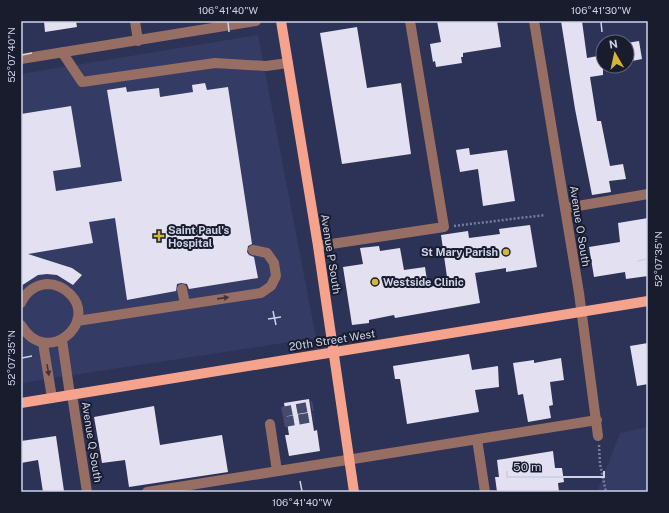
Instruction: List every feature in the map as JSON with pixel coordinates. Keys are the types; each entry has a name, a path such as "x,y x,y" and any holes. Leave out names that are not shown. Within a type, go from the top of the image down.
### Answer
{"main road":[{"name":"Avenue P South","path":"281,21 318,246 354,492"},
{"name":"20th Street West","path":"21,403 648,301"}],"street":[{"path":"135,21 138,41"},
{"path":"21,59 256,21"},
{"path":"318,246 444,227 410,21"},
{"name":"Avenue O South","path":"534,21 582,311 598,436"},
{"path":"62,52 82,82 215,63 266,66 288,63"},
{"path":"566,208 648,194"},
{"path":"77,321 261,293 271,286 276,276 274,263 267,253 253,250"},
{"path":"21,303 29,291 37,286 55,285 67,292 76,303 78,312 77,321 74,328 62,340 53,343 43,343 30,337 21,325"},
{"path":"182,289 184,304"},
{"name":"Avenue Q South","path":"62,340 87,492"},
{"path":"43,343 52,398"},
{"path":"147,492 204,487 277,472 597,420"},
{"path":"270,424 277,472"},
{"path":"477,439 485,492"}],"path":[{"path":"444,227 545,215"},
{"path":"599,459 606,492"}],"shaded area":[{"name":"Saint Paul's Hospital","path":"258,35 316,338 21,383 21,74"},
{"path":"648,427 648,492 597,492 620,433"}],"building":[{"path":"44,21 76,21 77,27 45,32"},
{"path":"437,21 497,21 501,47 463,53 463,57 461,57 462,63 436,67 435,61 433,62 430,44 441,42"},
{"path":"561,21 582,21 587,58 595,56 595,74 603,74 590,77 597,121 601,121 610,166 623,164 626,179 609,181 611,192 592,195 575,109"},
{"path":"357,27 367,88 401,83 411,154 342,164 320,33"},
{"path":"639,41 642,59 635,60 635,42"},
{"path":"205,83 207,90 228,87 252,244 248,246 247,252 249,255 254,257 258,278 189,289 187,284 181,283 177,284 176,291 127,300 115,218 89,222 93,243 28,254 72,268 82,275 73,285 57,275 47,274 38,275 21,286 21,114 71,106 81,167 53,171 56,191 122,181 107,90 126,87 127,92 159,88 160,97 193,92 192,85"},
{"path":"469,148 470,155 507,150 515,201 483,206 478,169 460,172 456,150"},
{"path":"648,218 648,276 626,279 625,272 594,277 589,247 620,242 618,223"},
{"path":"530,225 537,267 506,272 506,268 475,273 480,303 395,318 394,315 369,320 369,323 352,325 343,267 363,264 360,248 379,246 380,251 400,248 404,270 425,267 428,287 448,284 441,235 468,231 469,238 500,234 499,229"},
{"path":"648,343 648,384 637,386 630,346"},
{"path":"469,354 472,370 498,366 499,387 475,390 479,412 407,424 400,379 395,379 393,366"},
{"path":"561,358 564,380 550,382 553,405 549,406 551,418 528,422 523,394 518,395 513,363 534,360 534,363"},
{"path":"309,399 314,431 317,430 320,451 289,456 285,435 289,435 284,403"},
{"path":"154,406 160,445 222,435 228,472 129,487 125,460 102,463 94,417"},
{"path":"56,436 64,491 43,492 38,460 21,463 21,441"},
{"path":"553,451 555,468 562,468 564,482 558,483 559,492 497,492 495,477 499,477 497,460"}],"tunnel":[{"path":"282,412 313,406"},
{"path":"284,422 314,417"}],"place":[{"name":"Saint Paul's Hospital","path":"159,236"},
{"name":"St Mary Parish","path":"506,252"},
{"name":"Westside Clinic","path":"375,282"}]}
